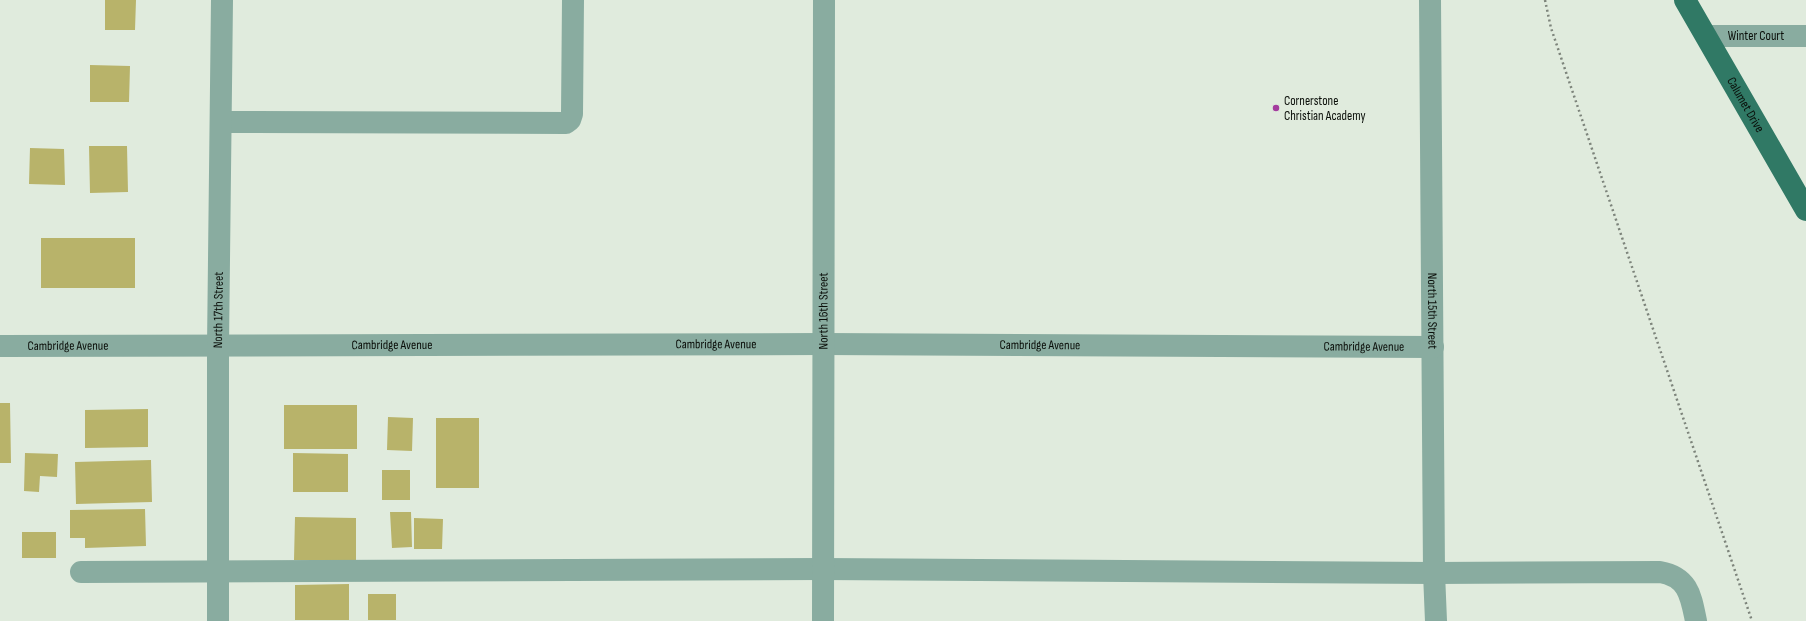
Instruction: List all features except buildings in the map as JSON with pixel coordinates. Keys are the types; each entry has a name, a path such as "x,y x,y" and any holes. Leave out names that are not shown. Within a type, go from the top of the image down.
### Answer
{"main road":[{"name":"Calumet Drive","path":"1685,0 1806,210"}],"street":[{"name":"North 17th Street","path":"218,621 218,346 222,122 222,0"},
{"path":"222,122 566,123 570,120 572,108 573,0"},
{"name":"North 16th Street","path":"823,621 824,0"},
{"name":"North 15th Street","path":"1430,0 1434,574 1436,621"},
{"name":"Winter Court","path":"1707,36 1806,36"},
{"name":"Cambridge Avenue","path":"0,346 823,344 1433,347"},
{"path":"81,572 822,569 1434,574 1660,572 1676,577 1684,585 1692,602 1696,621"}],"path":[{"path":"1545,0 1551,28 1752,621"}],"place":[{"name":"Cornerstone Christian Academy","path":"1276,108"}]}
